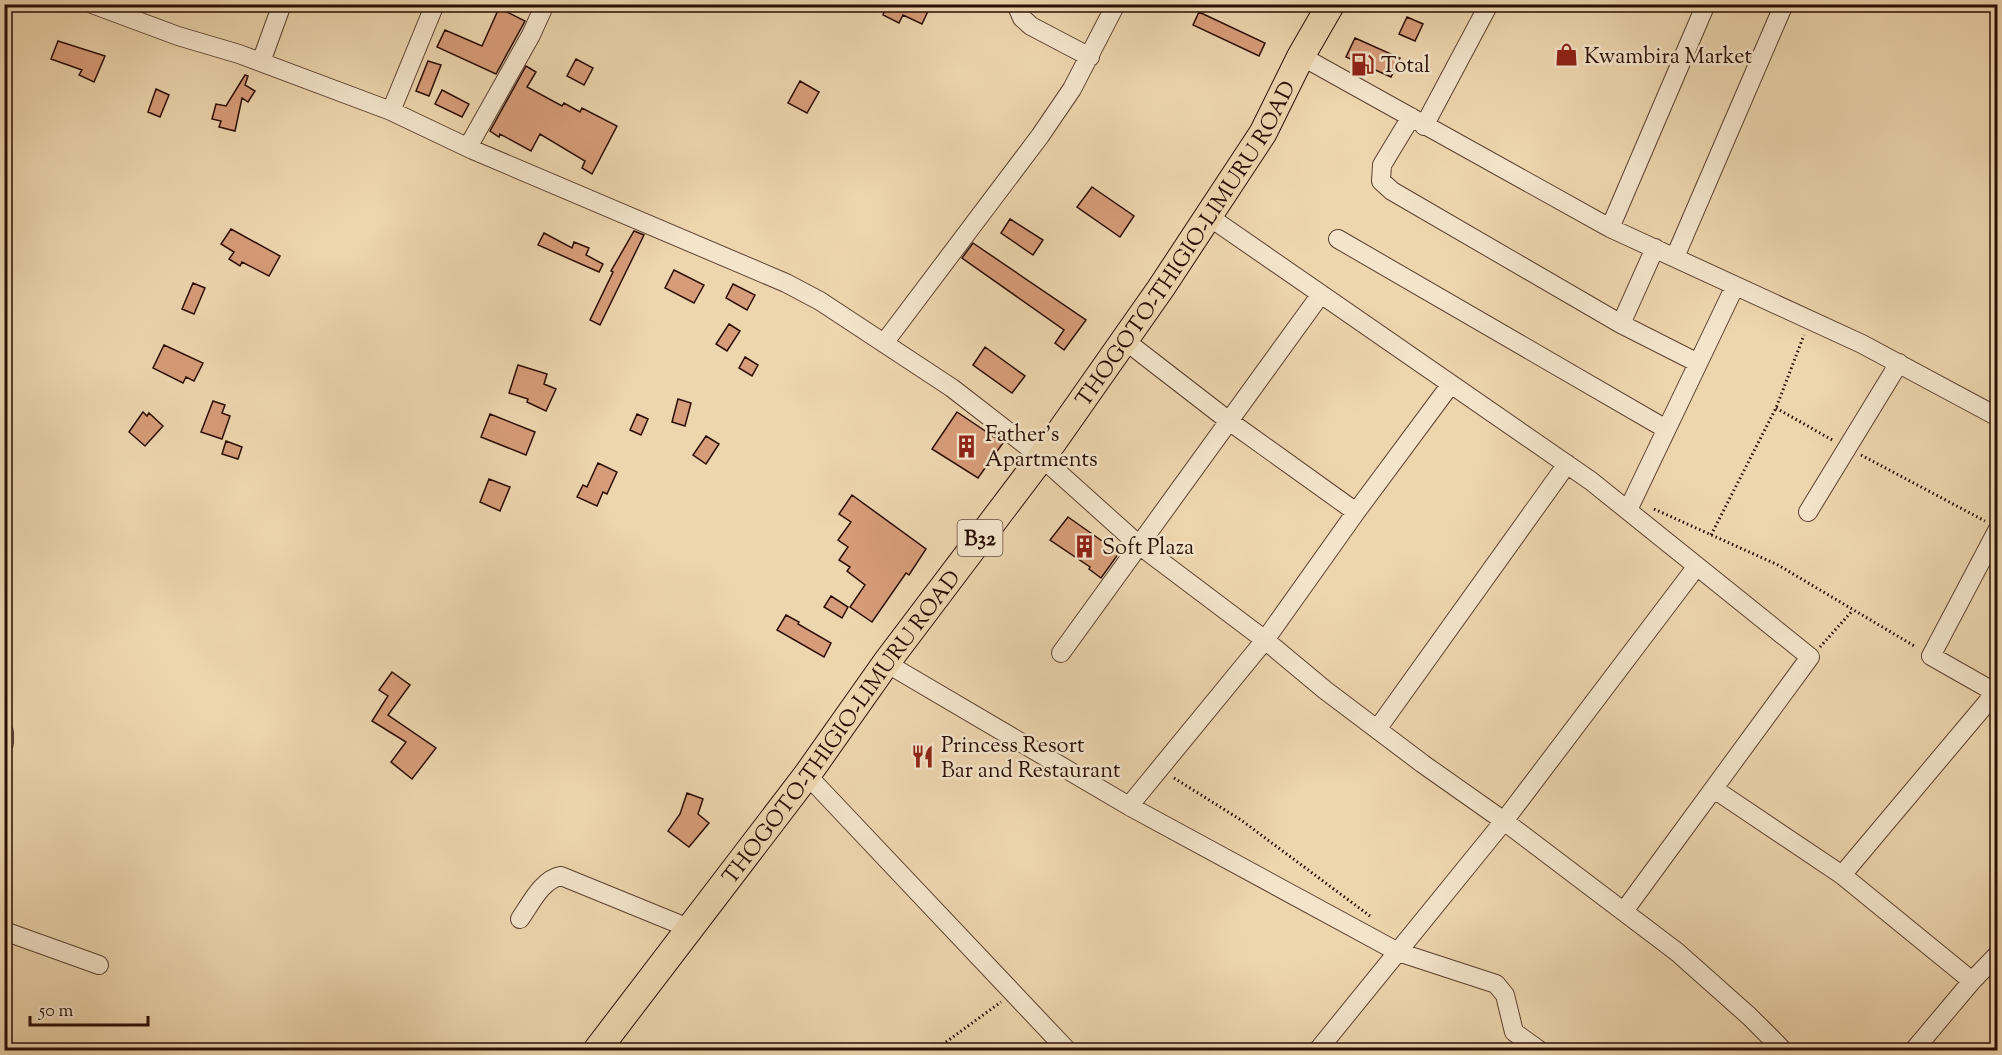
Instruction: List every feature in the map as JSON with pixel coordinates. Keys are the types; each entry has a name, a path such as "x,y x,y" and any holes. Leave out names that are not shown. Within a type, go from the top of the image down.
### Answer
{"highway":[{"name":"THOGOTO-THIGIO-LIMURU ROAD","path":"597,1050 807,775 886,663 1041,457 1161,288 1263,133 1301,56 1331,4"}],"street":[{"path":"92,4 178,36 261,62 391,111 468,147 786,283 820,301 952,388 1041,457 1139,545 1265,640 1325,690 1423,764 1504,820 1686,960 1783,1050"},
{"path":"261,62 282,4"},
{"path":"391,111 435,4"},
{"path":"468,147 531,35 545,4"},
{"path":"1016,4 1022,18 1031,26 1090,57"},
{"path":"884,343 1072,90 1116,4"},
{"path":"1489,4 1417,121 1382,165 1381,181 1392,190 1622,324 1698,363"},
{"path":"1610,228 1706,4"},
{"path":"1675,257 1784,4"},
{"path":"1301,56 1610,228 1810,319 1899,363 1998,417"},
{"path":"1208,216 1630,505 1697,566 1810,657 1624,911"},
{"path":"1338,239 1666,429"},
{"path":"1622,324 1655,248"},
{"path":"1630,505 1735,286"},
{"path":"1060,653 1321,294"},
{"path":"1123,339 1229,421 1356,512"},
{"path":"1808,512 1899,363"},
{"path":"1129,806 1265,640 1451,384"},
{"path":"1378,728 1567,464"},
{"path":"1842,875 1996,693 1931,656 1993,525"},
{"path":"1318,1050 1504,820 1697,566"},
{"path":"886,663 1129,806 1398,952 1496,984 1504,995 1514,1032 1539,1050"},
{"path":"4,732 4,743"},
{"path":"807,775 1067,1050"},
{"path":"1714,789 1842,875 1972,981"},
{"path":"520,919 546,883 554,877 561,876 691,929"},
{"path":"4,931 99,965"},
{"path":"1914,1050 1998,954"}],"path":[{"path":"1711,535 1776,408 1810,319"},
{"path":"1776,408 1993,525"},
{"path":"1630,505 1711,535 1778,565 1931,656"},
{"path":"1810,657 1853,609"},
{"path":"1160,770 1241,819 1377,921"},
{"path":"935,1050 1014,993"}],"building":[{"path":"881,4 914,4 928,11 922,24 903,15 899,23 883,15 886,7"},
{"path":"499,8 525,21 496,74 437,47 445,30 482,46"},
{"path":"1199,12 1265,43 1259,56 1193,25"},
{"path":"1407,17 1423,24 1415,41 1399,34"},
{"path":"1355,38 1400,58 1391,77 1346,57"},
{"path":"58,41 105,56 94,82 79,75 82,70 51,59"},
{"path":"576,59 593,68 584,85 567,76"},
{"path":"428,61 441,65 429,96 416,91"},
{"path":"526,66 536,72 527,87 562,106 564,103 580,112 582,108 617,126 592,174 582,168 585,161 540,134 531,151 490,131"},
{"path":"245,75 248,76 245,85 255,91 248,102 242,98 235,131 219,127 221,121 212,119 216,104 226,106"},
{"path":"800,81 819,92 807,113 788,103"},
{"path":"156,89 169,95 160,117 148,112"},
{"path":"442,90 469,104 462,117 435,104"},
{"path":"1092,187 1134,216 1120,237 1077,207"},
{"path":"1010,219 1043,240 1033,255 1001,233"},
{"path":"231,229 280,256 269,276 242,262 240,266 229,259 234,252 221,244"},
{"path":"634,231 644,235 600,325 590,320 613,272 611,271"},
{"path":"544,233 572,248 574,242 589,248 586,255 603,264 599,272 538,245"},
{"path":"973,243 1086,320 1064,350 1055,343 1064,330 962,258"},
{"path":"674,270 704,285 694,303 665,288"},
{"path":"193,283 205,288 194,314 182,309"},
{"path":"733,284 755,295 747,310 726,298"},
{"path":"729,324 740,331 727,351 716,344"},
{"path":"164,345 203,363 194,381 186,377 183,383 153,368"},
{"path":"985,347 1025,376 1012,393 973,365"},
{"path":"745,357 758,365 752,376 739,368"},
{"path":"518,365 547,374 544,384 556,389 546,411 527,402 528,399 509,393"},
{"path":"678,399 691,403 685,426 672,422"},
{"path":"213,401 225,405 222,413 230,416 222,439 201,432"},
{"path":"143,412 147,416 149,413 163,426 145,446 129,432"},
{"name":"Father's Apartments","path":"957,412 1003,443 978,478 932,449"},
{"path":"490,414 535,432 526,455 481,437"},
{"path":"637,414 648,419 641,435 630,430"},
{"path":"706,436 719,444 706,464 693,455"},
{"path":"226,441 242,447 238,459 222,454"},
{"path":"598,463 617,472 607,494 603,492 597,506 577,497 583,485 587,487"},
{"path":"489,479 510,487 500,511 480,502"},
{"path":"852,495 926,549 909,575 906,573 872,622 850,607 865,585 847,571 850,567 839,560 848,547 838,540 851,522 839,514"},
{"name":"Soft Plaza","path":"1068,517 1119,553 1101,578 1089,569 1090,567 1050,540"},
{"path":"831,596 848,607 842,618 824,607"},
{"path":"786,615 831,643 824,657 777,630"},
{"path":"392,672 410,685 388,715 436,748 412,779 391,762 406,742 372,721 388,696 379,690"},
{"path":"687,793 703,799 698,814 709,823 689,847 668,831 680,814"}],"place":[{"name":"Kwambira Market","path":"1566,55"},
{"name":"Total","path":"1363,64"},
{"name":"Father's Apartments","path":"967,446"},
{"name":"Soft Plaza","path":"1084,546"},
{"name":"Princess Resort Bar and Restaurant","path":"923,757"}]}
